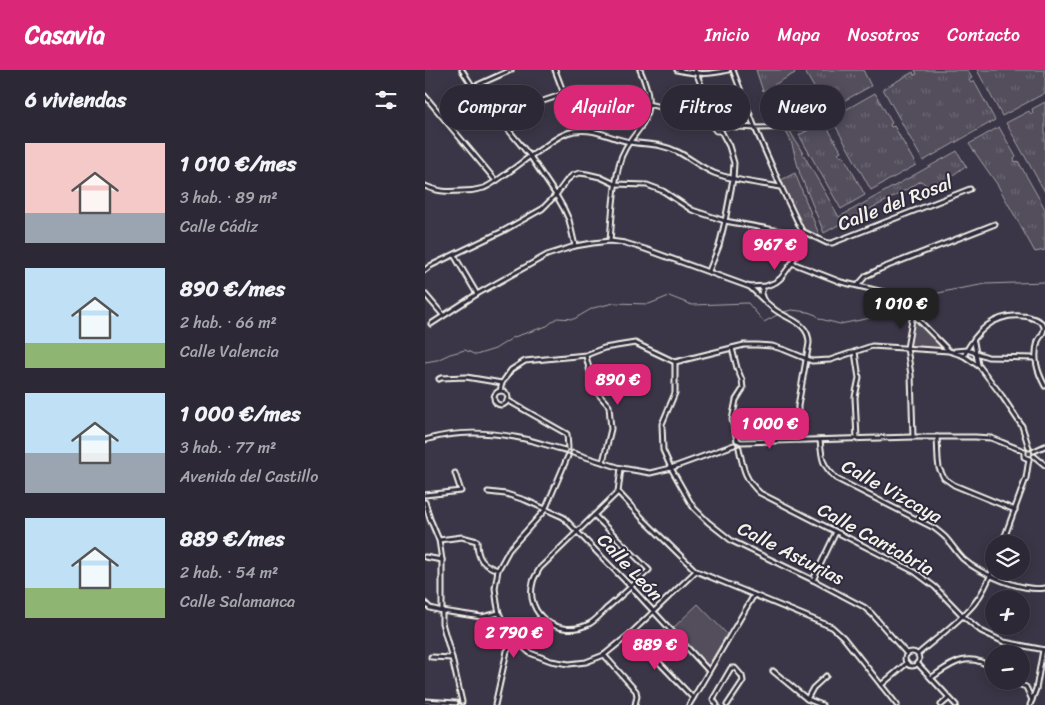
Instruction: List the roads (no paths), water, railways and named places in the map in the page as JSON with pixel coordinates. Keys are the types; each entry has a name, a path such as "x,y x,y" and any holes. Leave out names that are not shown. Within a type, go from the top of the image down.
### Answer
{"street":[{"path":"462,70 472,85"},
{"path":"477,85 511,70"},
{"path":"555,70 561,85"},
{"path":"640,70 646,85"},
{"path":"677,70 697,74 728,70"},
{"path":"695,70 702,85"},
{"path":"431,324 477,294 547,255 575,246 610,241 645,248 759,290 781,278 792,263 801,244 802,233 755,128 733,70"},
{"path":"425,96 496,181"},
{"path":"750,128 760,128"},
{"path":"509,130 530,156 556,194 569,220 575,246"},
{"path":"610,241 615,184 621,158 638,130"},
{"path":"709,271 719,246 725,221 734,163 729,146 721,131 716,130"},
{"path":"425,186 437,191 474,191 496,181 558,137 572,132 586,131 599,132 629,142 664,146 712,172 733,179 781,187"},
{"name":"Calle del Rosal","path":"425,270 542,209 573,175 587,174 615,184 647,185 663,192 692,210 725,221 802,233 827,243 832,243 970,189"},
{"path":"857,286 866,276 880,269 995,224"},
{"path":"454,255 477,294"},
{"path":"792,263 841,282 888,293 902,303 951,351 964,356 978,366 1023,426 1029,448 1034,451"},
{"path":"759,290 763,300 785,317 797,321 807,331 809,337 798,406 799,440"},
{"path":"425,294 443,315"},
{"path":"913,314 907,348 911,375 913,437"},
{"path":"964,356 975,339 989,324 1002,317 1015,315 1028,317 1042,323 1044,326 1035,358 1037,369 1045,386"},
{"path":"975,339 975,353 978,366"},
{"path":"507,400 503,404 497,404 494,396 500,391 502,383 511,370 525,362 586,355 604,348 635,342 675,362 732,348 757,345 772,346 812,361 830,360 872,346 951,351 967,350 988,357 1035,358"},
{"path":"732,348 743,389 736,400 733,420 741,446 739,448 734,445"},
{"path":"855,352 859,378 855,397 857,439"},
{"path":"586,355 594,389 609,406 611,429 603,462"},
{"path":"971,360 988,357"},
{"name":"Calle Asturias","path":"675,362 675,392 662,424 663,450 693,506 708,522 732,541 864,607 907,654"},
{"path":"439,379 466,377 502,383"},
{"path":"500,391 506,394 507,400"},
{"path":"507,400 567,434 567,449 565,453 568,456"},
{"path":"425,440 460,434 485,433 572,449 573,453 621,468 650,473 671,468 734,445 734,442 739,441 975,437 991,438 1024,451"},
{"path":"937,437 939,468 944,478 954,486 1015,510"},
{"name":"Calle Vizcaya","path":"820,440 822,457 827,469 837,479 934,528 946,538 965,560 985,573"},
{"path":"1034,451 1045,446"},
{"name":"Calle Cantabria","path":"739,448 745,474 751,486 760,493 920,575 941,592 963,616 981,631 1004,642 1044,650"},
{"path":"1024,451 1029,448"},
{"path":"1024,451 1024,456 1029,459"},
{"path":"1034,451 1034,456"},
{"path":"573,453 571,456 568,456 545,510 509,550 498,570 495,588 499,613 506,628 516,641 530,653 551,661 569,664 586,662 604,655 631,633 696,571"},
{"path":"1029,459 1034,456"},
{"path":"1034,456 1045,465"},
{"path":"1005,535 1026,478 1029,459"},
{"path":"594,515 649,570 589,624 566,629 552,626 541,617 534,604 532,593 533,580 540,568 594,515 618,492 621,468"},
{"path":"425,495 461,491 455,473"},
{"name":"Calle León","path":"488,492 505,494 525,500 563,517 709,671"},
{"path":"618,492 696,571 832,628 843,637 897,705"},
{"path":"425,502 429,519 439,540 442,560 442,623 464,703 425,703"},
{"path":"813,580 836,532"},
{"path":"439,540 462,537 477,541 477,550 481,559 487,567 498,570"},
{"path":"425,557 442,560"},
{"path":"918,654 963,616 974,604 988,580"},
{"name":"Calle Vizcaya","path":"1002,580 1026,588 1045,588"},
{"path":"689,705 753,595"},
{"path":"425,603 430,608 482,618 499,613"},
{"path":"495,705 507,651 541,617"},
{"path":"631,633 693,698"},
{"path":"1030,705 1037,689 1044,650"},
{"path":"907,663 905,658 907,654 914,652 918,654"},
{"path":"917,664 918,654"},
{"path":"604,655 636,691 635,705"},
{"path":"431,657 452,658"},
{"path":"931,678 956,661 967,659 985,664"},
{"path":"881,685 907,663"},
{"path":"907,663 911,665 917,664"},
{"path":"917,664 956,705"},
{"path":"717,705 713,699 731,668 735,668 742,676 743,681 727,705"},
{"path":"773,671 807,699 822,705"},
{"path":"807,699 813,688 826,676"},
{"path":"1027,690 1032,700"},
{"path":"941,705 949,698"},
{"path":"425,703 431,705"}],"waterway":[{"path":"783,312 792,310 808,312 820,319 840,324 881,316 902,309 930,295 952,290 986,284 1045,282"},
{"path":"425,362 437,360 465,350 476,355 495,349 514,337 547,326 557,318 574,319 593,308 614,303 649,304 669,296 692,305 748,303 764,322 779,314"}]}
